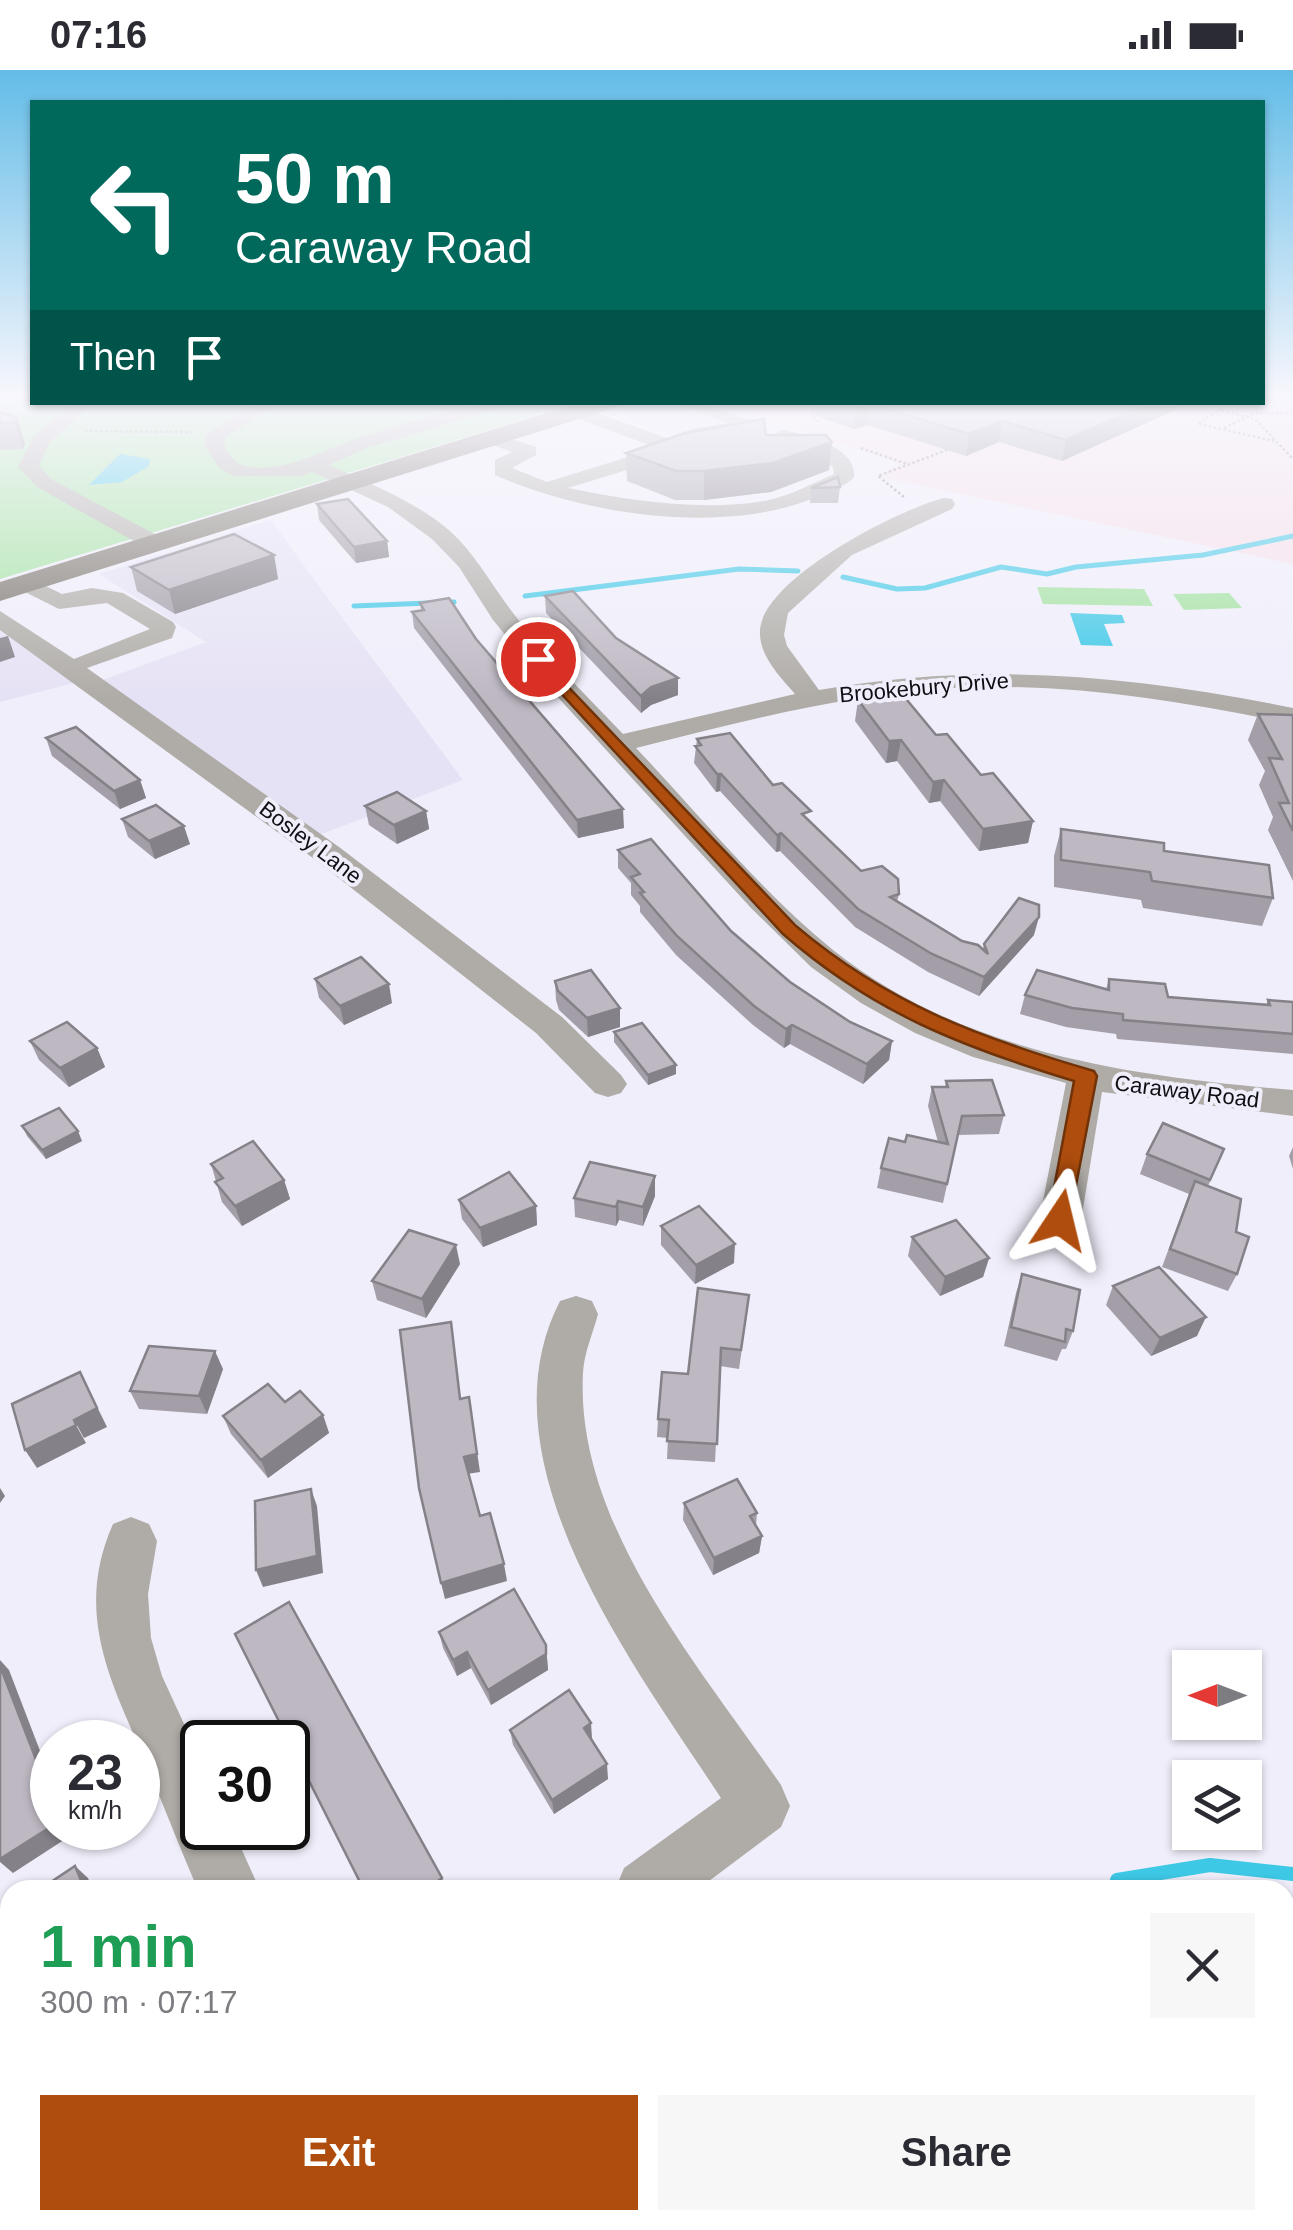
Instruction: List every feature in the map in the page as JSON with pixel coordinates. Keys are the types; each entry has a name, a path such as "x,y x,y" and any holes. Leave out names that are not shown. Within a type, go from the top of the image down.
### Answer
{"main road":[{"path":"11,602 156,544 308,497"}],"street":[{"path":"69,497 156,544"},
{"name":"Caraway Road","path":"380,497 426,521 454,546 524,644 790,930 839,970 902,1010 994,1050 1086,1076 1155,1089 1293,1103"},
{"path":"586,497 646,509 764,507 795,497"},
{"path":"812,698 771,641 769,631 776,610 844,550 944,504"},
{"path":"11,602 59,602 96,592 113,595 164,627 163,633 150,640 85,660"},
{"name":"Bosley Lane","path":"11,602 548,1025 608,1084"},
{"name":"Brookebury Drive","path":"618,744 812,698 945,682 1034,680 1180,695 1293,716"},
{"path":"1060,1220 1086,1076"},
{"path":"576,1314 560,1373 560,1421 571,1474 592,1535 620,1590 760,1806 660,1880"},
{"path":"130,1541 124,1638 136,1681 225,1880"}],"path":[{"path":"904,497 944,504"}],"shaded area":[{"path":"974,497 1293,497 1293,564"},
{"path":"271,520 463,780 314,837 100,681 206,642 99,574"},
{"path":"0,627 78,682 0,702"}],"green space":[{"path":"0,497 270,497 0,579"},
{"path":"1037,587 1144,589 1153,606 1043,604"},
{"path":"1229,593 1242,608 1184,610 1173,594"}],"water":[{"path":"1070,613 1122,615 1125,623 1104,624 1113,646 1081,645"}],"building":[{"path":"348,499 387,541 354,547 317,504"},
{"path":"234,534 274,555 169,590 131,567"},
{"path":"573,591 616,638 678,678 651,687 641,696 545,596"},
{"path":"449,598 476,639 623,809 577,820 412,612 424,610 420,603"},
{"path":"902,694 936,735 947,734 981,775 993,773 1033,821 983,829 944,780 933,782 901,740 889,741 858,700"},
{"path":"1258,714 1293,715 1293,831 1279,803 1289,803 1269,758 1282,759"},
{"path":"76,727 140,780 114,791 46,738"},
{"path":"730,733 773,785 782,783 811,811 802,814 861,871 882,866 898,879 899,894 890,897 962,941 978,945 988,954 984,944 1019,898 1039,905 1039,917 984,977 932,954 858,909 781,833 777,835 695,746 701,745 697,739"},
{"path":"397,792 426,811 394,825 365,806"},
{"path":"156,805 184,826 149,841 122,819"},
{"path":"1061,829 1164,843 1164,851 1269,865 1273,898 1152,881 1150,872 1061,860"},
{"path":"651,839 731,931 790,982 850,1022 892,1041 867,1064 792,1025 786,1029 754,1006 677,936 640,893 644,892 631,877 640,874 618,850"},
{"path":"361,957 389,984 340,1006 315,979"},
{"path":"591,970 620,1008 587,1018 558,991 555,981"},
{"path":"1037,970 1109,990 1109,979 1165,984 1168,997 1270,1005 1268,1000 1293,1002 1293,1034 1123,1020 1123,1014 1072,1008 1025,995"},
{"path":"67,1022 97,1048 60,1068 30,1041"},
{"path":"642,1023 676,1065 648,1075 614,1032"},
{"path":"992,1080 1004,1115 962,1116 947,1184 881,1168 889,1138 905,1142 907,1135 948,1144 932,1087 948,1087 946,1081"},
{"path":"59,1108 78,1131 42,1150 22,1126"},
{"path":"1163,1123 1224,1149 1210,1180 1147,1154"},
{"path":"253,1141 284,1180 235,1206 215,1182 223,1178 211,1164"},
{"path":"590,1162 655,1176 643,1207 618,1201 616,1207 574,1198"},
{"path":"509,1172 536,1206 480,1228 459,1200"},
{"path":"1195,1181 1241,1199 1236,1232 1249,1237 1237,1274 1170,1249"},
{"path":"699,1206 735,1244 696,1265 661,1226"},
{"path":"956,1220 989,1258 945,1277 912,1237"},
{"path":"409,1230 456,1245 422,1299 372,1281"},
{"path":"1159,1267 1206,1317 1160,1338 1113,1286"},
{"path":"1022,1274 1080,1290 1073,1331 1066,1329 1065,1342 1011,1327"},
{"path":"698,1288 749,1295 741,1350 721,1348 717,1444 667,1441 669,1420 658,1419 662,1372 688,1374"},
{"path":"451,1322 460,1399 469,1397 477,1454 464,1457 480,1516 490,1513 504,1564 441,1583 419,1488 400,1330"},
{"path":"149,1346 215,1351 199,1396 130,1391"},
{"path":"80,1372 97,1408 74,1420 76,1425 25,1450 12,1404"},
{"path":"268,1384 285,1402 300,1391 323,1415 261,1460 223,1416"},
{"path":"737,1479 757,1513 750,1516 762,1536 714,1558 684,1503"},
{"path":"311,1489 317,1556 256,1570 255,1501"},
{"path":"514,1589 546,1645 546,1654 488,1690 467,1652 453,1660 439,1632"},
{"path":"289,1602 442,1878 359,1880 310,1783 310,1720 278,1720 235,1634"},
{"path":"0,1666 30,1744 30,1840 0,1859"},
{"path":"569,1690 591,1723 584,1728 607,1764 552,1800 510,1730"},
{"path":"75,1866 81,1880 54,1880"}],"waterway":[{"path":"843,577 897,589 925,588 1001,567 1047,574 1076,567 1203,555 1293,536"},
{"path":"525,596 739,569 798,571"},
{"path":"354,606 454,602"},
{"path":"1117,1880 1210,1865 1293,1874"}],"route":[{"path":"538,659 790,930 826,961 884,1000 940,1028 994,1050 1086,1076 1060,1220"}]}
